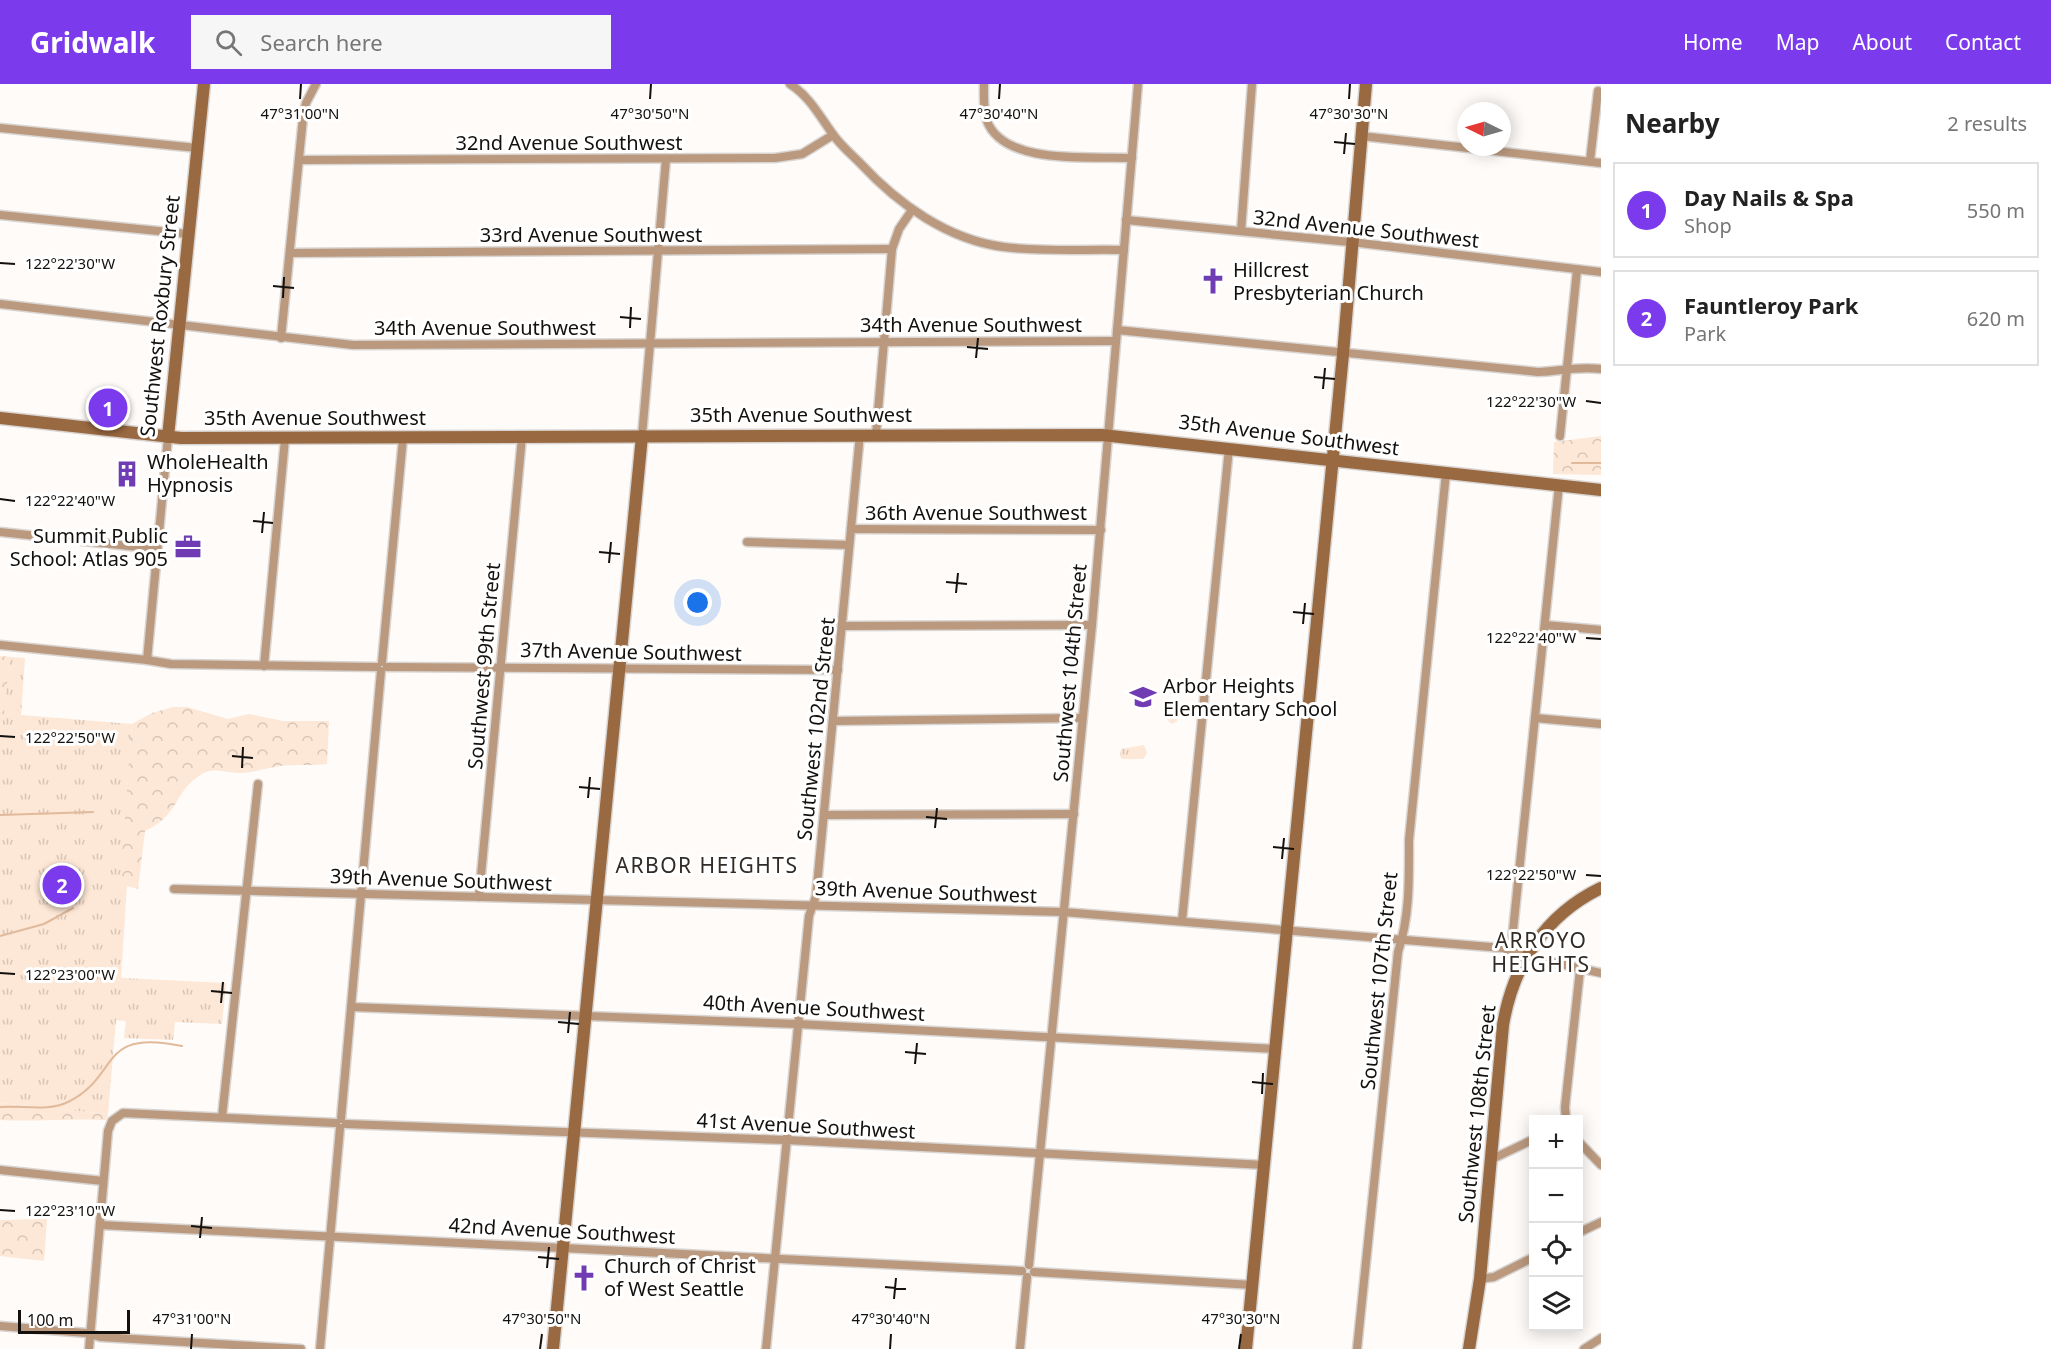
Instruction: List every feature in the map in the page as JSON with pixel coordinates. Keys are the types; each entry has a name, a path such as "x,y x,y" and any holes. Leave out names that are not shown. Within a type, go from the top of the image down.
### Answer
{"street":[{"name":"Southwest Roxbury Street","path":"147,660 204,84"},
{"path":"281,338 306,103 316,84"},
{"path":"790,84 816,110 833,135 870,174 912,210 952,232 1005,247 1124,250"},
{"path":"984,84 985,112 991,128 1010,145 1027,152 1132,158"},
{"path":"1241,231 1252,84"},
{"path":"1246,1349 1343,354 1366,84"},
{"name":"Southwest 104th Street","path":"1020,1349 1101,530 1137,85"},
{"path":"1590,161 1598,91"},
{"path":"0,128 197,148"},
{"name":"32nd Avenue Southwest","path":"299,160 791,157 802,154 833,135"},
{"path":"1361,136 1601,163"},
{"path":"553,1349 642,436 666,159"},
{"path":"876,434 892,249 899,229 912,210"},
{"path":"0,215 188,234"},
{"name":"32nd Avenue Southwest","path":"1126,220 1601,272"},
{"name":"33rd Avenue Southwest","path":"290,253 892,249"},
{"path":"1560,436 1577,270"},
{"name":"34th Avenue Southwest","path":"0,304 179,323 281,338 362,345 1116,340"},
{"path":"1117,330 1538,372 1574,366 1601,369"},
{"name":"35th Avenue Southwest","path":"0,418 168,437 285,439 860,434 1108,435 1601,490"},
{"name":"Southwest 102nd Street","path":"766,1349 797,1023 809,916 816,896 860,434"},
{"name":"Southwest 99th Street","path":"478,897 522,437"},
{"path":"320,1349 403,438"},
{"path":"264,666 285,439"},
{"path":"1182,921 1229,448"},
{"name":"Southwest 107th Street","path":"1357,1349 1398,952 1402,939 1409,882 1408,840 1446,473"},
{"path":"1511,950 1559,485"},
{"name":"36th Avenue Southwest","path":"851,530 1101,530"},
{"path":"0,532 157,549"},
{"name":"36th Avenue Southwest","path":"747,542 849,545"},
{"path":"842,626 1092,625"},
{"path":"1545,625 1601,630"},
{"name":"37th Avenue Southwest","path":"0,645 171,664 838,670"},
{"path":"833,721 1082,718"},
{"path":"1535,718 1601,724"},
{"path":"222,1117 258,784"},
{"path":"824,815 1074,813"},
{"path":"1525,956 1559,916 1601,888"},
{"name":"39th Avenue Southwest","path":"174,889 1063,912 1287,929 1511,950 1525,956 1601,973"},
{"name":"Southwest 108th Street","path":"1469,1349 1480,1279 1506,1009 1525,956"},
{"path":"1566,1115 1580,970"},
{"name":"40th Avenue Southwest","path":"351,1007 797,1023 1275,1049"},
{"name":"41st Avenue Southwest","path":"103,1181 108,1131 117,1116 123,1113 786,1140 1265,1165"},
{"path":"1490,1160 1529,1141"},
{"path":"1583,1146 1601,1165"},
{"path":"0,1170 103,1181 89,1349"},
{"path":"1583,1231 1601,1222"},
{"name":"42nd Avenue Southwest","path":"100,1225 1028,1271 1253,1285"},
{"path":"1480,1279 1494,1277 1529,1259"},
{"path":"0,1326 301,1349"},
{"path":"1584,1349 1601,1338"}],"green space":[{"path":"1601,436 1601,475 1553,474 1554,442"},
{"path":"0,656 10,657 2,750 0,750"},
{"path":"10,657 25,658 21,715 132,724 120,883 127,885 121,978 226,983 222,1024 175,1022 173,1040 124,1038 126,1021 116,1020 108,1114 0,1103 0,750"},
{"path":"1170,703 1181,706 1177,721 1172,724 1166,718 1162,706 1162,704"},
{"path":"173,707 187,707 228,719 249,714 283,721 329,721 327,764 280,766 244,773 209,771 199,776 185,790 165,818 145,831 138,889 119,884 132,724 152,713"},
{"path":"1144,745 1147,753 1143,759 1122,759 1120,756 1121,749"},
{"path":"0,1103 108,1114 106,1120 0,1120"},
{"path":"47,1219 44,1261 0,1256 0,1220"}],"waterway":[{"path":"1572,463 1601,463"},
{"path":"0,815 93,812"},
{"path":"0,936 44,924 73,908"},
{"path":"0,1107 60,1105 85,1091 113,1057 123,1049 136,1044 155,1042 182,1046"}],"place":[{"name":"Hillcrest Presbyterian Church","path":"1213,281"},
{"name":"Day Nails & Spa","path":"108,408"},
{"name":"WholeHealth Hypnosis","path":"127,474"},
{"name":"Summit Public School: Atlas 905","path":"188,547"},
{"name":"Arbor Heights Elementary School","path":"1143,697"},
{"name":"Fauntleroy Park","path":"62,885"},
{"name":"Church of Christ of West Seattle","path":"584,1278"}],"district":[{"name":"ARBOR HEIGHTS","path":"707,866"},
{"name":"ARROYO HEIGHTS","path":"1541,953"}]}
